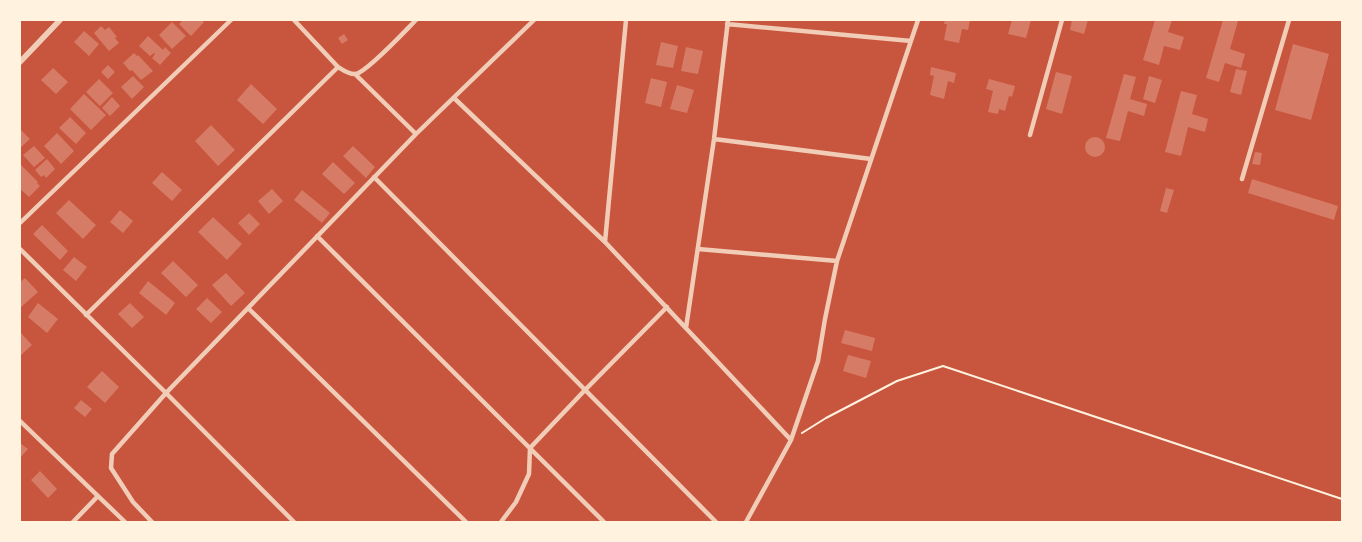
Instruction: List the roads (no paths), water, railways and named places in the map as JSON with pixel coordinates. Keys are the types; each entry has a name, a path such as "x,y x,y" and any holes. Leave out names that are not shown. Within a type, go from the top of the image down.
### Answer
{"street":[{"path":"21,60 60,20"},
{"path":"20,223 230,20"},
{"path":"294,20 338,67 346,72 355,74 416,134"},
{"path":"355,74 368,67 416,20"},
{"path":"152,522 133,502 111,468 112,454 166,393 416,134 534,20"},
{"path":"605,242 626,20"},
{"path":"746,522 791,440 818,361 837,261 918,20"},
{"path":"1030,135 1062,20"},
{"path":"1242,180 1290,20"},
{"path":"686,328 714,139 727,22 911,41"},
{"path":"86,315 338,67"},
{"path":"454,98 605,242 791,440"},
{"path":"714,139 871,159"},
{"path":"374,178 716,522"},
{"path":"317,236 604,522"},
{"path":"20,249 294,522"},
{"path":"698,249 837,261"},
{"path":"501,522 516,502 529,474 530,448 667,307"},
{"path":"248,308 466,522"},
{"path":"20,421 125,522"},
{"path":"73,522 98,496"}]}
